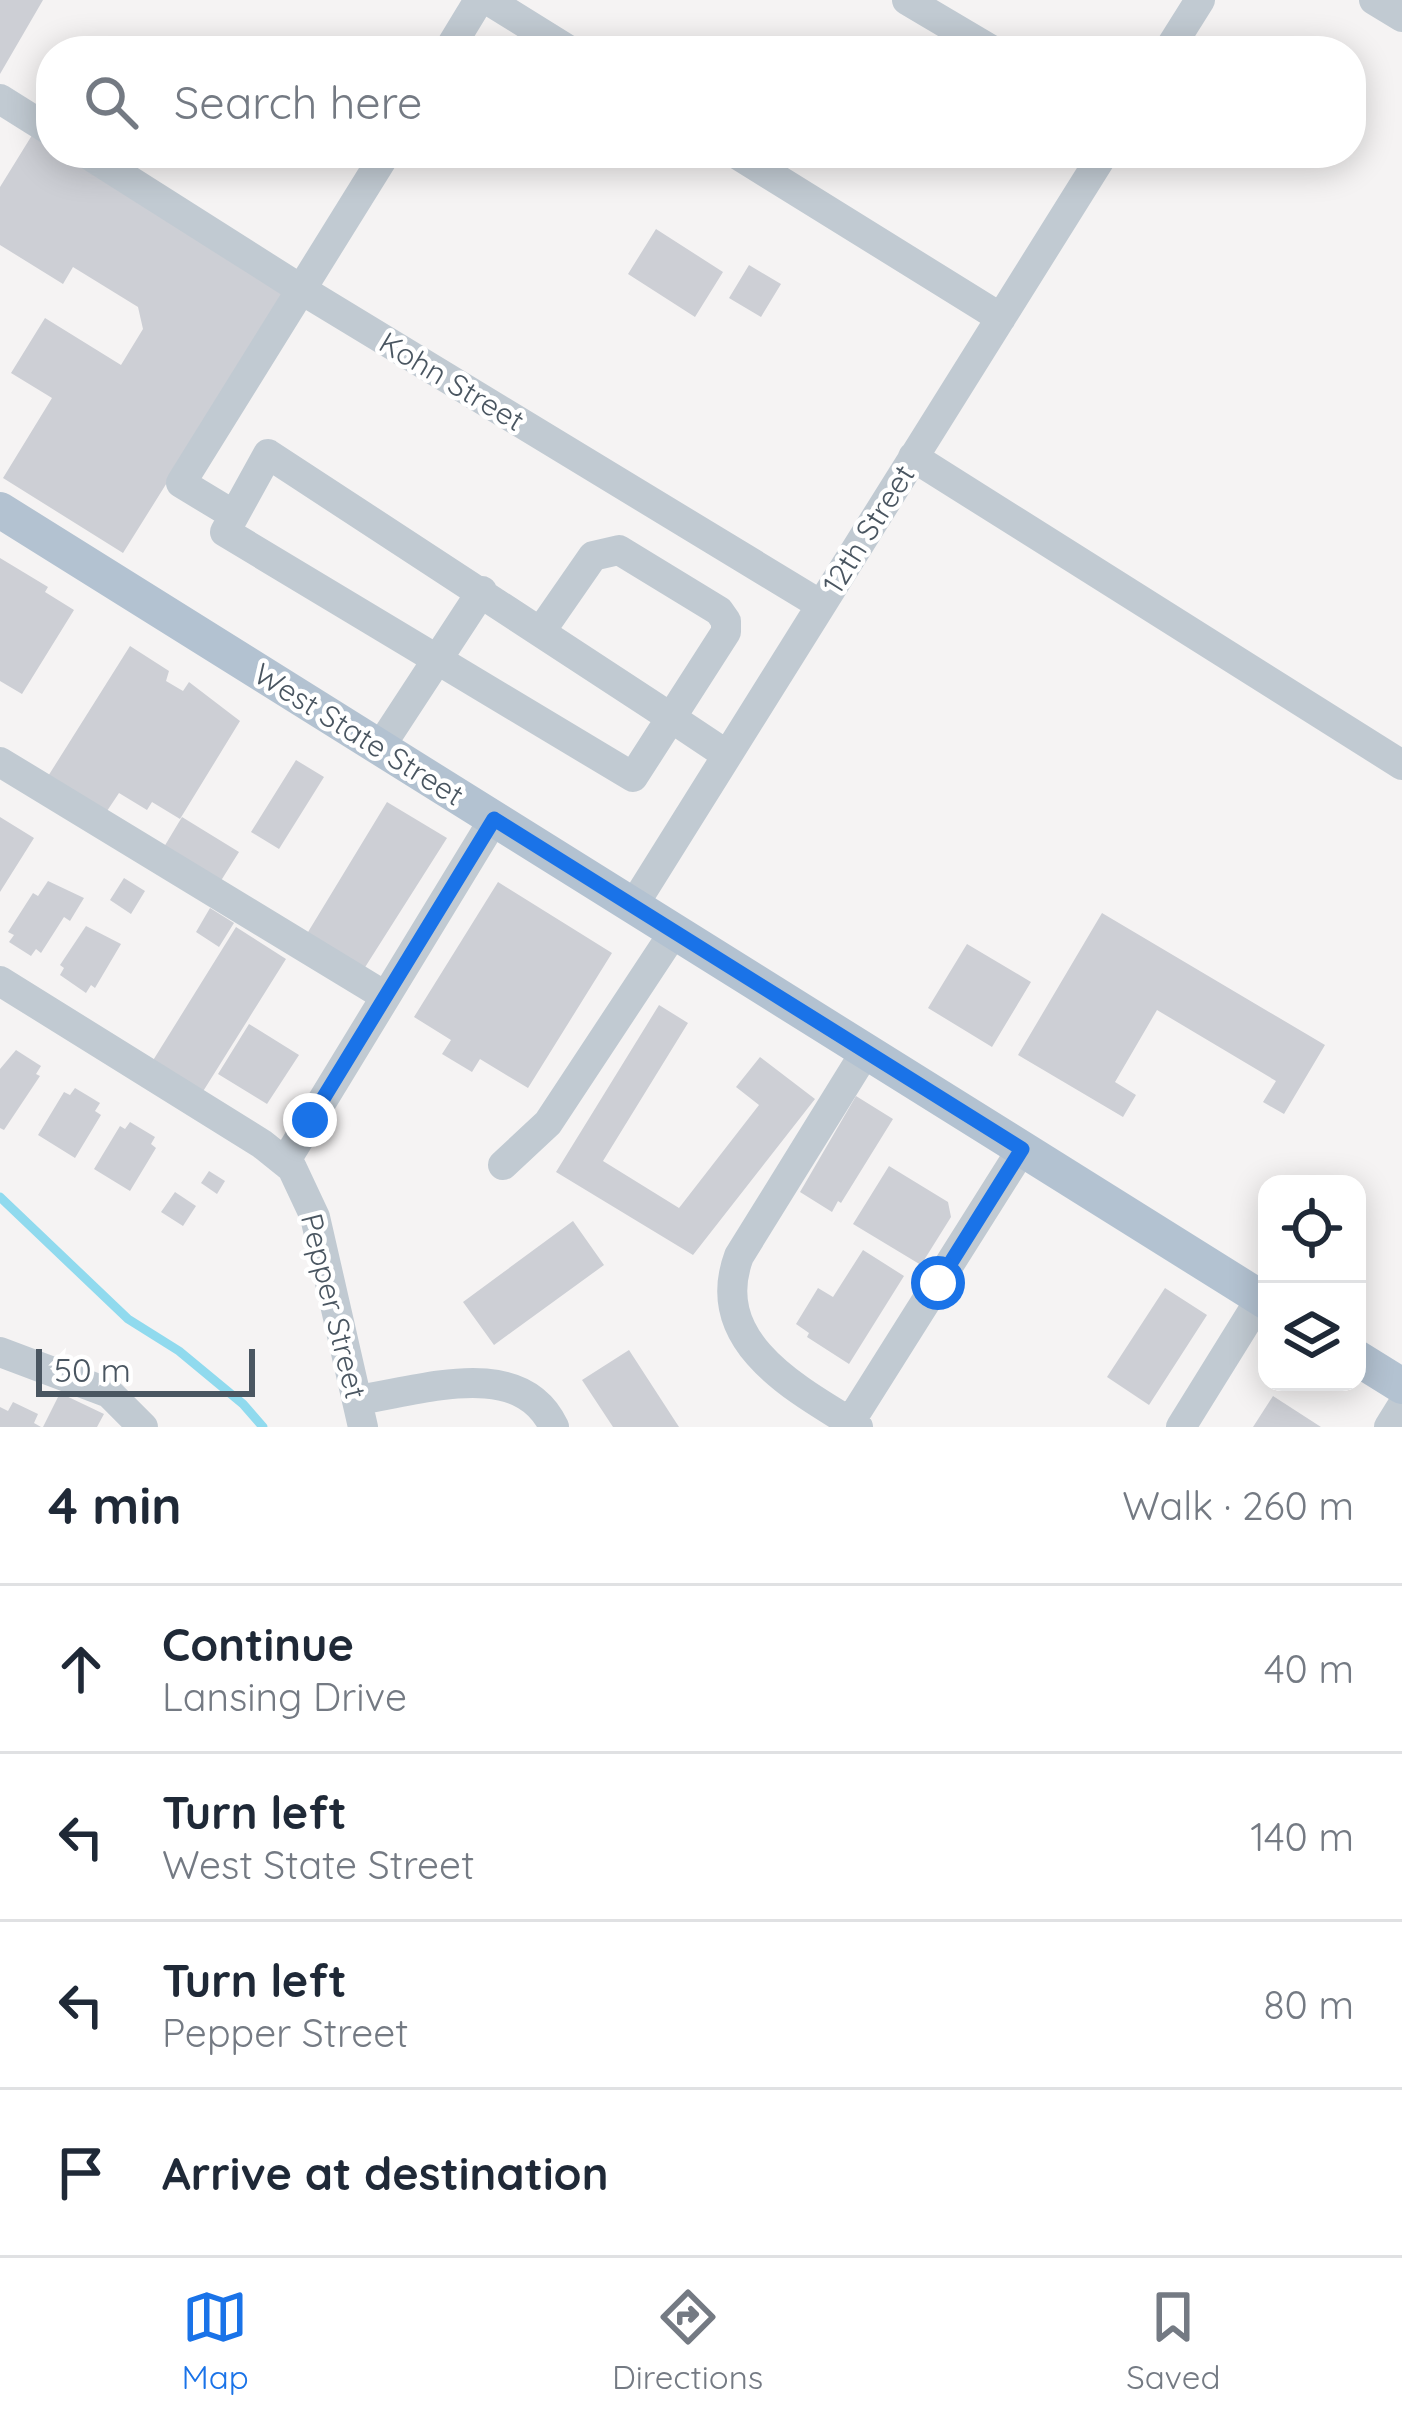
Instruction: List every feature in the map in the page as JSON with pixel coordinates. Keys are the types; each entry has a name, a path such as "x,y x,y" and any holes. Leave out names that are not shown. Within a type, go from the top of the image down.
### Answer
{"main road":[{"name":"West State Street","path":"0,510 1258,1296"},
{"path":"1366,1364 1402,1386"}],"street":[{"path":"459,36 484,0 545,36"},
{"path":"907,0 968,36"},
{"path":"1177,36 1200,0"},
{"path":"0,99 36,122"},
{"name":"Kohn Street","path":"110,168 821,605"},
{"path":"234,515 181,483 377,168"},
{"path":"759,168 1001,318"},
{"name":"12th Street","path":"633,906 1095,168"},
{"path":"542,631 593,556 619,550 719,611 726,621 726,632 670,716 633,777 225,532 268,454 482,591 542,631 670,716 728,754"},
{"path":"914,457 1402,764"},
{"path":"380,747 482,591"},
{"path":"0,762 385,996"},
{"path":"0,981 285,1162 494,819"},
{"path":"503,1165 548,1123 674,932"},
{"path":"866,1052 739,1256 730,1280 737,1321 754,1352 775,1373 854,1425 1022,1149"},
{"name":"Pepper Street","path":"285,1162 300,1179 315,1217 360,1413"},
{"path":"1181,1427 1258,1309"},
{"path":"0,1352 109,1393 143,1427"},
{"path":"360,1413 490,1381 532,1397 554,1427"},
{"path":"1389,1427 1402,1406"}],"building":[{"path":"0,0 43,0 0,74"},
{"path":"34,132 36,168 93,168 288,289 123,553 3,478 52,398 11,373 45,318 121,365 143,329 138,307 73,267 63,284 0,245 0,187"},
{"path":"656,229 723,272 695,317 628,274"},
{"path":"749,265 781,284 761,317 729,298"},
{"path":"0,558 48,587 45,592 74,610 22,694 0,681"},
{"path":"130,646 169,671 166,681 183,691 189,682 240,721 180,819 152,802 147,810 119,793 103,817 45,781"},
{"path":"296,760 324,777 279,849 251,832"},
{"path":"387,802 447,838 362,972 305,937"},
{"path":"0,817 34,838 0,892"},
{"path":"182,817 239,852 217,887 161,852"},
{"path":"124,878 145,891 131,914 110,900"},
{"path":"48,881 84,898 70,921 64,917 41,953 36,949 31,956 9,942 14,935 8,932 33,893 38,896"},
{"path":"498,882 612,953 528,1088 480,1059 472,1072 442,1054 451,1040 414,1017"},
{"path":"210,908 234,923 219,947 196,932"},
{"path":"1102,913 1325,1045 1284,1114 1263,1102 1276,1081 1157,1010 1115,1082 1136,1095 1123,1117 1018,1055"},
{"path":"86,926 121,944 95,988 91,985 86,993 60,975 64,968 60,965"},
{"path":"236,927 286,959 202,1093 152,1062"},
{"path":"967,944 1031,982 992,1047 928,1008"},
{"path":"659,1005 688,1023 603,1161 679,1208 759,1105 736,1087 760,1057 815,1099 693,1255 556,1172"},
{"path":"249,1024 299,1055 267,1104 218,1074"},
{"path":"16,1050 41,1066 36,1074 40,1076 4,1130 0,1128 0,1069"},
{"path":"75,1088 100,1103 95,1111 101,1115 75,1158 38,1135 64,1092 70,1095"},
{"path":"856,1096 893,1119 832,1212 800,1192"},
{"path":"130,1122 155,1137 151,1144 156,1148 130,1191 94,1169 120,1126 125,1129"},
{"path":"889,1166 948,1202 951,1217 921,1265 853,1224"},
{"path":"209,1171 225,1181 217,1194 201,1183"},
{"path":"175,1192 196,1206 183,1226 161,1212"},
{"path":"573,1221 604,1265 494,1345 463,1302"},
{"path":"863,1250 904,1276 849,1364 807,1337 809,1333 796,1324 818,1288 833,1297"},
{"path":"1165,1288 1207,1315 1149,1405 1107,1377"},
{"path":"629,1350 679,1427 613,1427 582,1380"},
{"path":"60,1393 104,1414 97,1427 43,1427"},
{"path":"1273,1396 1321,1427 1253,1427"},
{"path":"13,1402 38,1414 34,1423 41,1427 0,1427 0,1407 8,1411"}],"waterway":[{"path":"0,1197 128,1319 179,1351 243,1404 263,1427"}],"route":[{"path":"310,1120 494,819 1022,1149 938,1283"}]}
